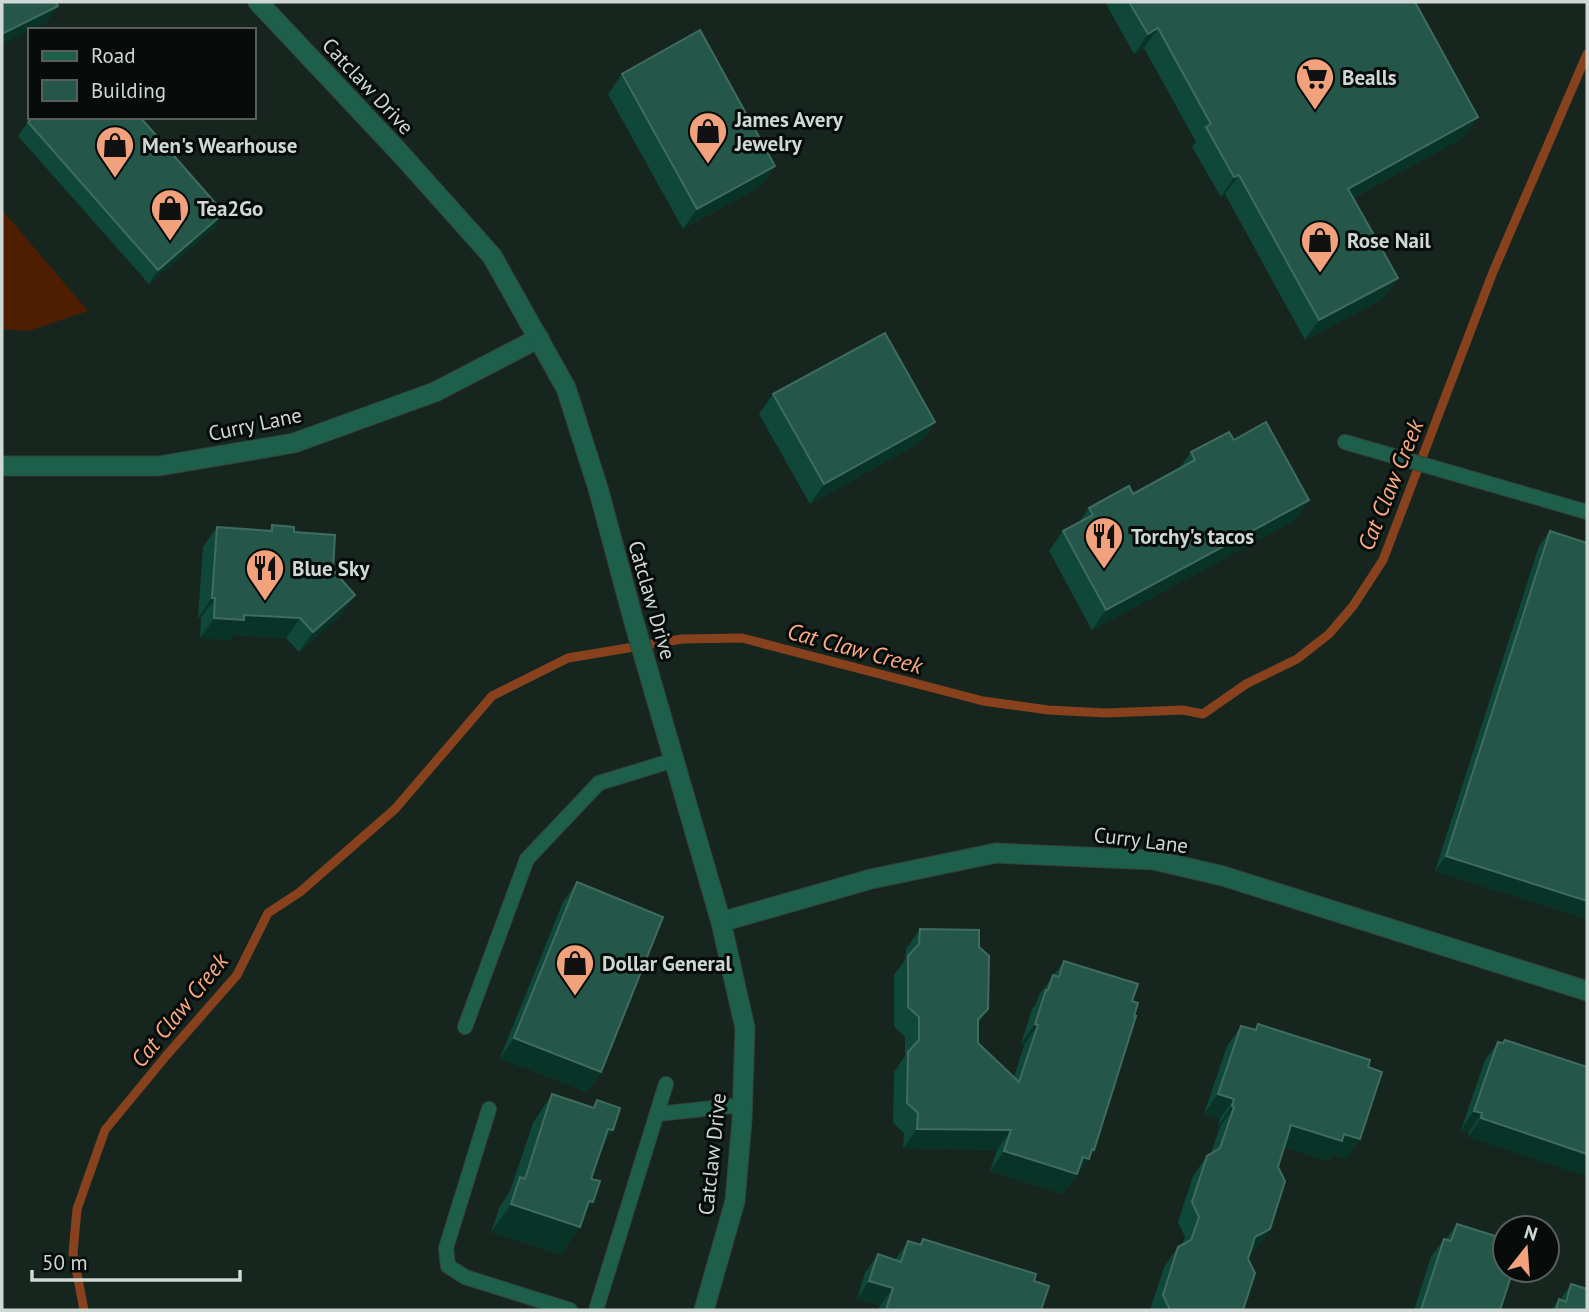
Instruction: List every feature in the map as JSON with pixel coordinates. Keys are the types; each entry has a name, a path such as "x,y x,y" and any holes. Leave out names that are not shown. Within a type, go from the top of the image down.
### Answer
{"street":[{"name":"Catclaw Drive","path":"258,2 492,256 566,388 598,488 721,922 745,1028 743,1105 735,1201 704,1310"},
{"name":"Curry Lane","path":"2,466 159,466 294,443 435,393 539,338"},
{"name":"Curry Lane","path":"721,922 871,879 996,853 1154,860 1223,876 1587,991"}],"lane":[{"path":"1345,442 1587,512"},
{"path":"464,1027 527,859 599,783 674,760"},
{"path":"596,1310 666,1084"},
{"path":"657,1114 743,1105"},
{"path":"489,1109 446,1248 448,1266 465,1277 570,1310"}],"shaded area":[{"path":"2,210 88,311 28,331 2,329"}],"building":[{"path":"2,2 56,2 58,6 2,34"},
{"name":"Bealls","path":"1129,2 1415,2 1478,117 1348,189 1398,278 1319,320 1239,175 1234,177 1206,127 1211,124 1158,28 1148,34"},
{"path":"700,30 775,166 697,209 622,74"},
{"path":"31,119 142,119 224,213 158,270 28,122"},
{"path":"885,333 935,422 824,484 773,394"},
{"path":"1266,422 1309,500 1106,610 1063,531 1093,515 1089,508 1129,486 1133,494 1195,460 1191,452 1229,432 1234,440"},
{"name":"Blue Sky","path":"272,525 294,527 294,532 335,535 333,570 355,595 313,632 300,618 244,615 244,620 214,618 215,598 212,598 217,527 272,531"},
{"path":"1550,531 1587,543 1587,901 1446,856"},
{"name":"Dollar General","path":"577,882 663,917 601,1072 514,1038"},
{"path":"920,929 979,930 979,947 989,956 988,1009 978,1019 978,1043 1019,1082 1038,1025 1035,1024 1046,990 1053,975 1059,977 1064,961 1138,984 1132,1001 1138,1003 1136,1016 1094,1150 1092,1149 1089,1159 1083,1157 1077,1174 1004,1151 1011,1130 917,1129 918,1113 907,1103 908,1052 919,1040 919,1017 908,1007 908,956 919,944"},
{"path":"1258,1024 1370,1060 1368,1067 1382,1072 1360,1139 1344,1134 1342,1141 1291,1125 1278,1167 1285,1181 1270,1229 1255,1237 1248,1259 1255,1273 1243,1310 1170,1310 1163,1295 1178,1247 1191,1240 1199,1217 1192,1202 1207,1156 1220,1148 1234,1107 1234,1099 1218,1094 1241,1026 1256,1030"},
{"path":"1505,1040 1587,1067 1587,1154 1481,1118 1482,1113 1474,1111 1498,1042 1503,1043"},
{"path":"552,1094 594,1108 597,1100 620,1108 613,1130 608,1129 591,1179 600,1181 593,1202 589,1201 580,1227 511,1204 520,1177 525,1179"},
{"path":"1457,1224 1491,1235 1491,1284 1508,1284 1500,1310 1421,1310 1444,1239 1451,1241"},
{"path":"923,1239 1036,1274 1034,1281 1049,1286 1041,1310 886,1310 893,1288 869,1281 878,1254 901,1262 908,1241 921,1245"},
{"path":"1571,1284 1587,1289 1587,1310 1556,1310 1559,1299 1566,1302"}],"waterway":[{"name":"Cat Claw Creek","path":"84,1310 73,1253 77,1209 105,1130 237,975 268,913 300,892 395,809 492,696 568,658 682,639 742,638 983,701 1048,710 1106,713 1183,710 1203,714 1246,684 1297,659 1329,634 1353,606 1383,560 1493,272 1587,54"}],"place":[{"name":"Bealls","path":"1315,111"},
{"name":"James Avery Jewelry","path":"708,165"},
{"name":"Men's Wearhouse","path":"115,179"},
{"name":"Tea2Go","path":"170,242"},
{"name":"Rose Nail","path":"1320,274"},
{"name":"Torchy's tacos","path":"1104,570"},
{"name":"Blue Sky","path":"265,602"},
{"name":"Dollar General","path":"575,997"}]}
